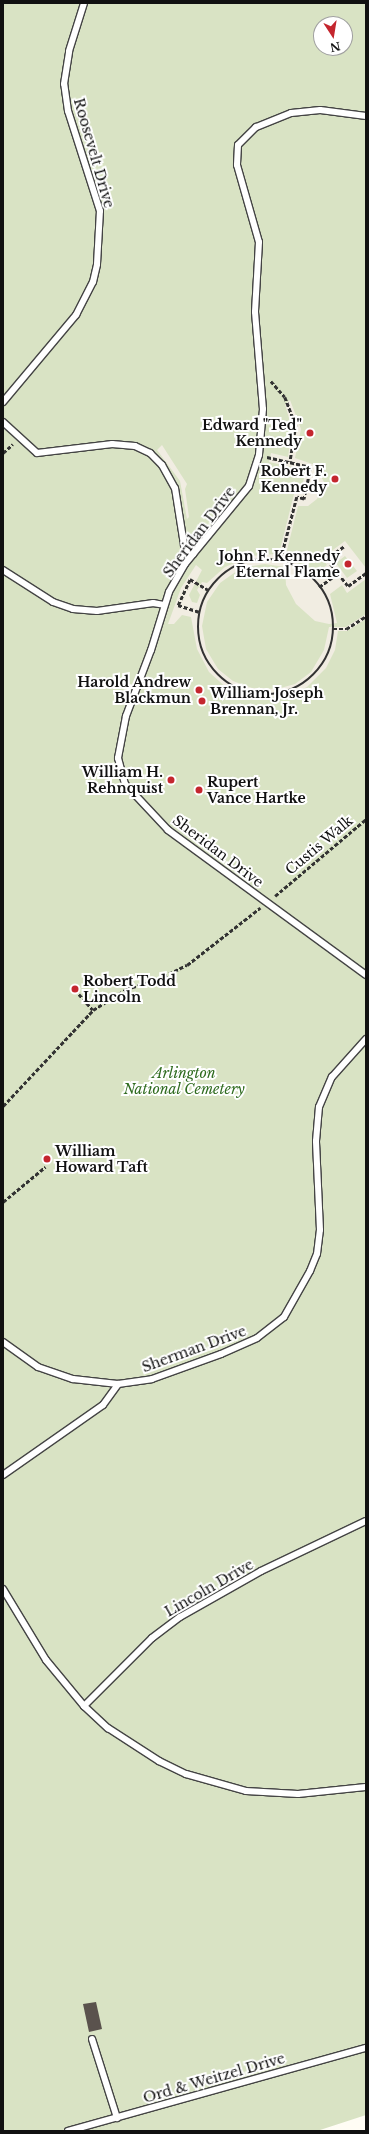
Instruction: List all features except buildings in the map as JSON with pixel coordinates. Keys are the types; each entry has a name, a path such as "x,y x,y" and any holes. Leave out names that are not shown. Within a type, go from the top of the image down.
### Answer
{"lane":[{"name":"Roosevelt Drive","path":"3,402 76,315 93,282 97,264 100,211 68,111 64,84 69,51 84,3"},
{"name":"Sheridan Drive","path":"366,116 320,110 291,114 256,127 238,145 237,165 259,238 255,312 262,375 262,431 255,469 248,486 179,572 164,605 121,732 118,758 120,776 135,798 168,830 366,975"},
{"path":"3,422 18,438 37,453 112,444 134,446 150,453 162,465 173,484 179,505 184,544 193,554"},
{"path":"3,570 53,602 73,609 97,612 153,603 164,605"},
{"name":"Sherman Drive","path":"3,1342 38,1367 73,1379 118,1384 152,1379 221,1354 257,1338 284,1318 310,1272 317,1254 320,1230 316,1141 319,1107 332,1077 366,1039"},
{"path":"3,1475 103,1405 118,1384"},
{"name":"Lincoln Drive","path":"84,1706 152,1638 180,1617 261,1571 366,1521"},
{"path":"3,1589 46,1660 84,1706 132,1747 186,1774 218,1785 246,1791 298,1794 366,1787"},
{"path":"92,2039 117,2118"},
{"name":"Ord & Weitzel Drive","path":"68,2131 366,2048"}],"path":[{"path":"270,381 285,397 296,425 290,462"},
{"path":"3,453 18,438"},
{"path":"270,458 310,467 304,499 297,497 281,559"},
{"path":"344,547 327,559 348,586 366,573"},
{"path":"281,559 304,570 319,587 331,607 333,629 326,657 309,680 285,692 256,694 231,685 211,667 199,639 199,612 208,590 221,576 240,564 258,560 281,559"},
{"path":"319,587 338,573"},
{"path":"178,604 190,580 208,590"},
{"path":"175,603 199,612"},
{"path":"333,629 346,629 366,616"},
{"name":"Custis Walk","path":"267,902 366,819"},
{"path":"3,1106 94,1010 126,989 158,979 187,965 258,910"},
{"path":"78,994 94,1010"},
{"path":"3,1202 45,1167"}],"green space":[{"name":"Arlington National Cemetery","path":"3,3 366,3 366,2115 317,2131 3,2131"}],"shaded area":[{"path":"290,400 301,429 295,458 315,465 325,484 317,499 308,506 298,506 285,558 304,566 314,574 327,565 322,558 345,541 366,568 366,579 347,593 342,585 330,594 337,623 329,624 315,621 296,604 286,585 285,567 265,564 241,568 220,583 207,602 202,626 206,649 218,669 233,681 252,688 277,689 295,684 311,672 324,650 329,627 346,627 366,614 366,619 347,631 338,631 335,650 326,668 307,687 287,696 256,698 229,690 209,672 197,649 191,617 182,615 174,624 168,624 181,588 196,565 202,570 189,595 192,602 197,603 200,595 197,590 202,582 207,583 225,567 251,556 275,554 277,549 280,550 294,494 300,494 306,470 269,462 271,453 288,457 292,429 285,404","holes":["345,556 357,571 347,578 336,563"]},
{"path":"162,445 187,484 185,489 189,517 187,519 180,481 157,450"}],"place":[{"name":"Edward \"Ted\" Kennedy","path":"310,433"},
{"name":"Robert F. Kennedy","path":"335,479"},
{"name":"John F. Kennedy Eternal Flame","path":"348,564"},
{"name":"Harold Andrew Blackmun","path":"199,690"},
{"name":"William Joseph Brennan, Jr.","path":"202,701"},
{"name":"William H. Rehnquist","path":"171,780"},
{"name":"Rupert Vance Hartke","path":"199,790"},
{"name":"Robert Todd Lincoln","path":"75,989"},
{"name":"William Howard Taft","path":"47,1159"}]}
